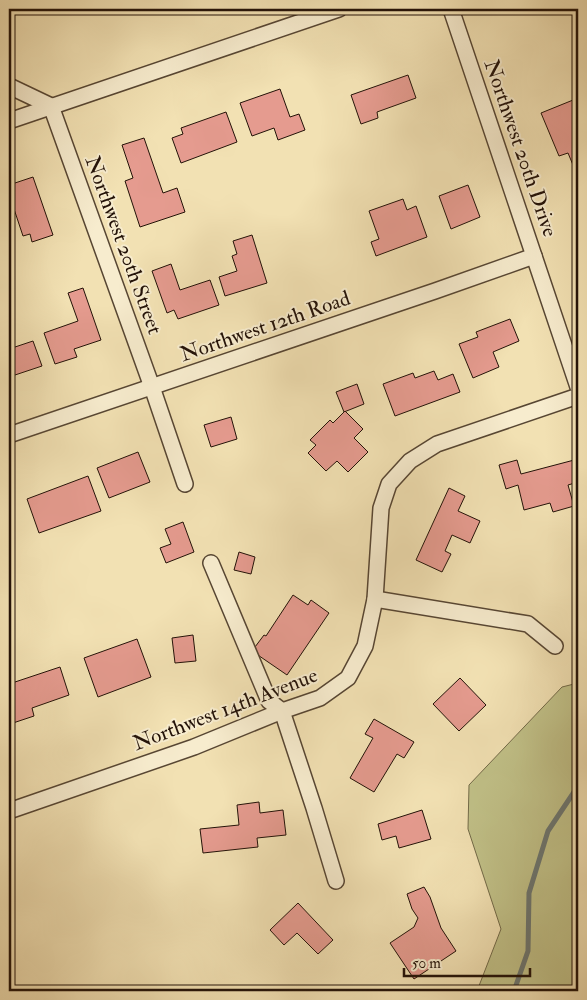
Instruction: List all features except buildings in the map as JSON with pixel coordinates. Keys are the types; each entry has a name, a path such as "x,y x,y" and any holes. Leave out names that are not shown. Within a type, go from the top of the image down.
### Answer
{"street":[{"path":"9,121 339,9"},
{"name":"Northwest 20th Drive","path":"451,9 578,387"},
{"path":"9,86 51,106"},
{"name":"Northwest 20th Street","path":"51,106 185,484"},
{"name":"Northwest 12th Road","path":"9,435 534,256"},
{"name":"Northwest 14th Avenue","path":"9,811 194,747 282,711 320,698 348,678 365,646 375,599 381,508 389,484 410,461 437,444 578,396"},
{"path":"211,563 269,702 282,711 336,881"},
{"path":"375,599 528,624 555,646"}],"green space":[{"path":"578,683 578,991 477,991 501,929 468,829 469,785 562,687"}],"waterway":[{"path":"514,991 528,951 529,893 548,831 578,786"}]}
